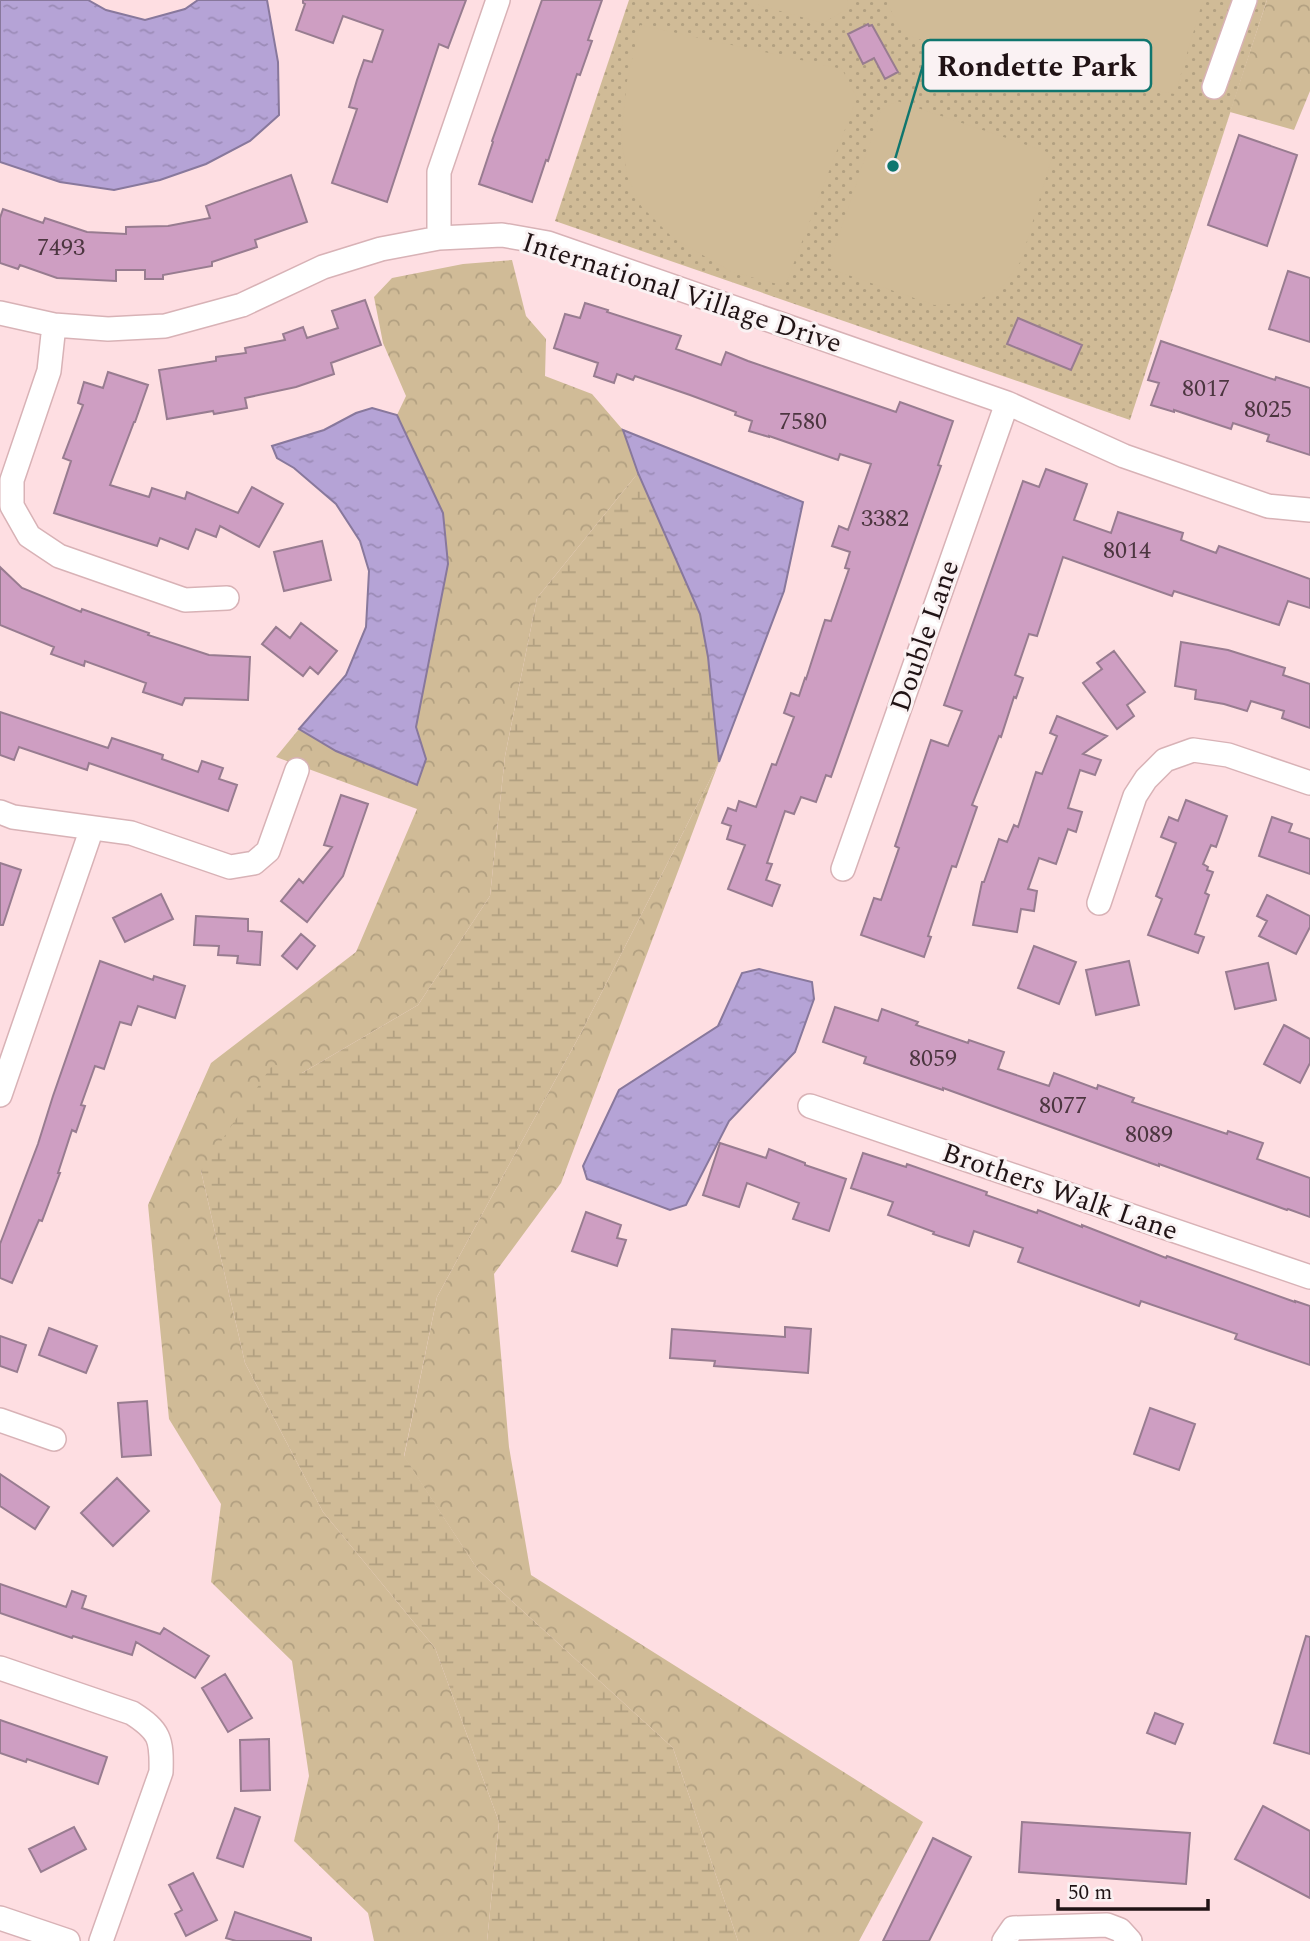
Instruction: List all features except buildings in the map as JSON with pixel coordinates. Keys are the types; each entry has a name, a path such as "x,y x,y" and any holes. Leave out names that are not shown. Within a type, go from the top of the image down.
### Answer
{"street":[{"path":"439,237 439,172 498,0"},
{"path":"1214,87 1245,0"},
{"name":"International Village Drive","path":"0,313 54,326 108,329 164,326 242,305 323,267 381,249 439,237 502,235 548,243 1007,403 1124,456 1268,506 1310,510"},
{"path":"54,326 49,371 12,480 12,506 29,536 59,556 185,600 227,598"},
{"name":"Double Lane","path":"843,869 1007,403"},
{"path":"1098,903 1135,796 1146,779 1166,760 1194,750 1227,755 1310,783"},
{"path":"0,812 13,817 131,833 230,867 254,863 268,851 297,770"},
{"path":"0,1095 92,828"},
{"name":"Brothers Walk Lane","path":"810,1106 1310,1277"},
{"path":"0,1420 54,1439"},
{"path":"0,1668 132,1713 151,1725 161,1746 160,1772 101,1941"},
{"path":"0,1919 68,1941"},
{"path":"1004,1941 1013,1928 1107,1924 1120,1930 1130,1941"}],"green space":[{"path":"629,0 1267,0 1130,420 555,221"},
{"path":"741,0 848,0 847,9 823,23"},
{"path":"888,0 1203,0 1175,94 1002,66 903,34 887,3"},
{"path":"1267,0 1310,0 1310,91 1294,130 1230,112"},
{"path":"640,25 842,69 857,98 785,286 732,272 673,238 641,206 627,176 621,135 627,81"},
{"path":"897,101 1053,154 1021,261 1002,287 973,303 934,305 828,268 881,110"},
{"path":"512,260 526,316 546,339 545,376 592,394 623,430 638,473 537,598 505,756 490,896 418,1005 302,1073 201,1171 245,1363 323,1512 435,1648 499,1822 487,1941 374,1941 368,1913 294,1841 309,1776 292,1661 211,1582 221,1504 169,1419 148,1205 211,1063 356,952 417,809 276,757 299,729 336,751 416,784 426,759 416,728 448,564 443,514 397,415 406,396 383,343 374,297 392,278 463,264"},
{"path":"638,473 700,614 708,657 719,762 582,1031 437,1297 404,1456 478,1570 673,1748 738,1941 487,1941 499,1822 435,1648 323,1512 245,1363 201,1171 273,1064 302,1073 418,1005 490,896 505,756 537,598"},
{"path":"719,762 561,1183 494,1274 509,1447 531,1575 923,1822 859,1941 738,1941 673,1748 478,1570 404,1457 437,1297 582,1031"}],"water":[{"path":"0,0 88,0 106,10 145,20 185,9 198,0 267,0 278,62 279,115 250,141 206,164 160,180 114,190 60,182 0,162"},
{"path":"372,408 397,415 443,513 448,564 416,727 426,759 417,785 336,751 299,729 346,675 366,627 369,571 360,541 336,504 294,468 277,458 272,446 324,430 356,413"},
{"path":"623,430 803,502 784,591 719,762 708,657 700,614 638,473"},
{"path":"759,969 812,982 814,999 795,1052 729,1121 686,1205 670,1210 587,1179 583,1166 619,1090 718,1026 742,973"}],"place":[{"name":"Rondette Park","path":"893,166"}]}
